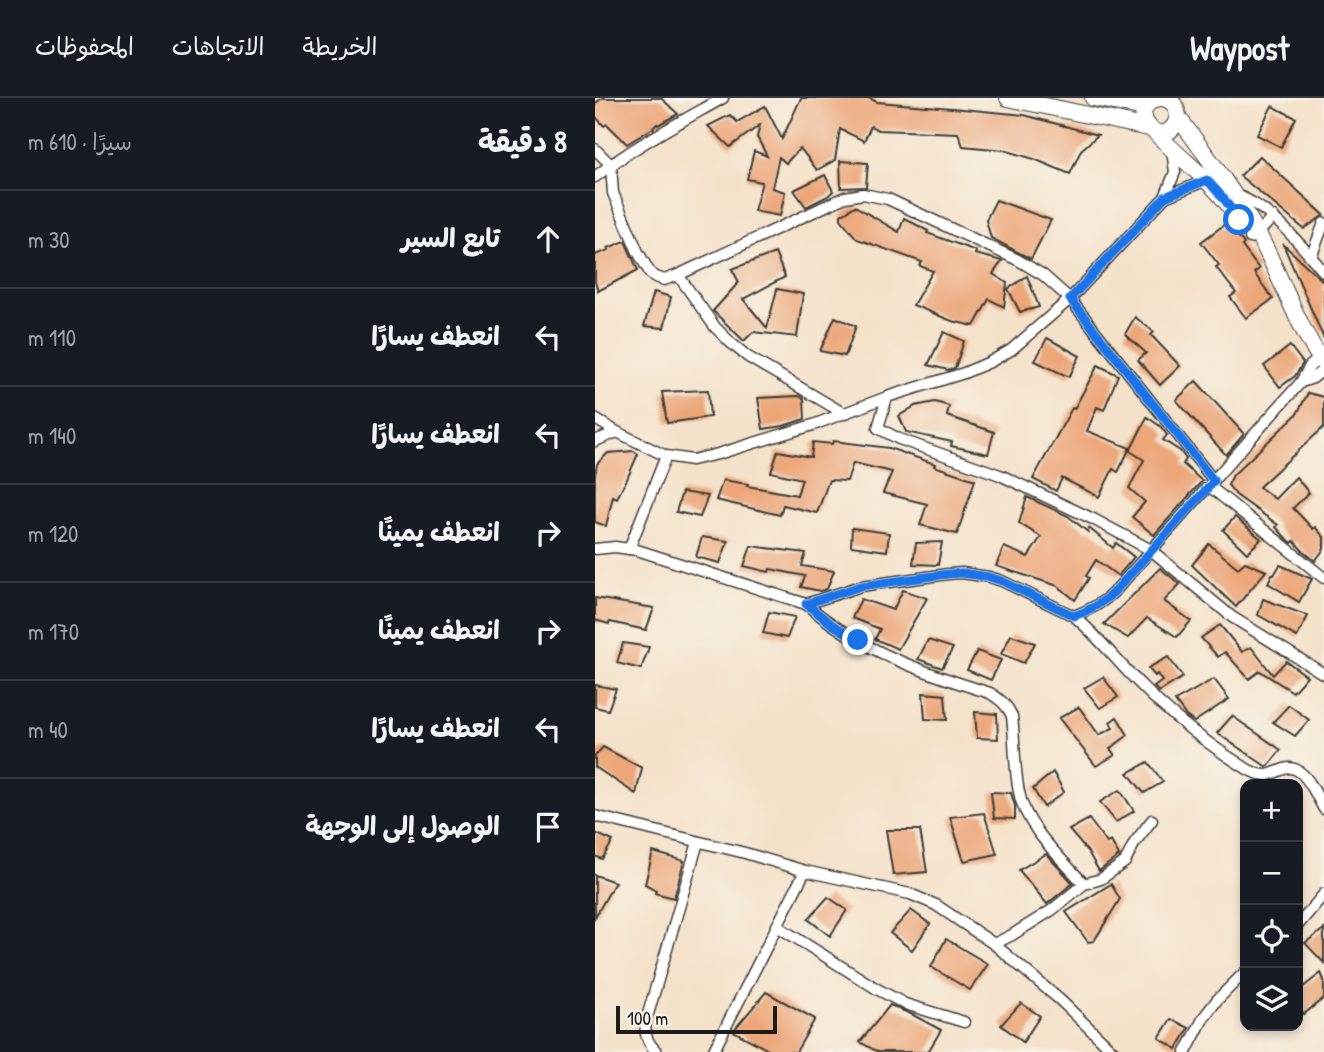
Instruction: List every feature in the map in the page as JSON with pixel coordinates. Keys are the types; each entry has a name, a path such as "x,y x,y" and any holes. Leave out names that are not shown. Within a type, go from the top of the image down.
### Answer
{"main road":[{"path":"1008,98 1164,133 1176,124 1181,108"},
{"path":"1093,98 1174,103 1181,108 1228,196 1254,236 1321,367"},
{"path":"1150,101 1144,118 1152,130 1228,196"}],"street":[{"path":"595,177 646,142 723,98"},
{"path":"595,149 611,165 613,193 645,265 650,273 664,280 845,197 863,194 888,199 1018,260 1043,275 1070,299 1212,483 1324,578"},
{"path":"595,418 666,456 692,460 813,425 887,397 964,373 1002,356 1070,299 1165,197 1175,172 1172,150"},
{"path":"1165,197 1207,180"},
{"path":"1228,196 1242,197 1273,218 1324,272"},
{"path":"1254,236 1273,218"},
{"path":"1311,257 1324,223"},
{"path":"678,275 715,327 731,343 845,414"},
{"path":"1074,616 1104,602 1301,382 1306,371 1321,367"},
{"path":"887,397 878,428 899,439 1000,475 1151,550 1233,617 1324,674"},
{"path":"595,441 617,432"},
{"path":"629,549 666,456"},
{"path":"595,549 629,549 806,604 833,625 887,656 990,693 1001,700 1012,716 1019,792 1025,811 1037,830 1084,884"},
{"path":"806,604 861,586 948,574 962,573 1002,581 1074,616 1094,633 1140,685 1171,714 1244,768 1268,775 1282,768 1292,767 1301,773 1324,808"},
{"path":"595,816 923,899 994,944 1060,1000 1114,1052"},
{"path":"994,944 1052,910 1084,884 1101,878 1125,862 1135,842 1152,820"},
{"path":"657,1052 645,1035 646,1021 698,842"},
{"path":"713,1052 805,871"},
{"path":"1303,919 1324,894"},
{"path":"776,926 905,1004 964,1022"},
{"path":"1186,1052 1204,1017 1240,977"}],"building":[{"path":"602,98 661,98 678,114 627,144 595,116 595,104"},
{"path":"801,98 869,98 877,102 1024,115 1098,135 1081,150 1070,174 1004,150 963,146 958,133 878,130 871,126 864,141 840,129 835,160 817,170 800,148 786,163 779,157 772,188 785,192 780,216 754,211 762,182 747,179 754,151 767,156 757,137 760,125 730,147 708,126 730,115 737,122 765,106 782,139"},
{"path":"1272,106 1296,118 1281,147 1257,135"},
{"path":"1260,156 1324,215 1304,229 1240,176"},
{"path":"840,161 868,163 866,187 841,188"},
{"path":"825,175 833,191 806,207 794,190"},
{"path":"996,200 1051,220 1031,259 991,238 986,220"},
{"path":"855,206 899,232 904,218 928,231 927,233 976,251 975,254 1002,261 993,274 1007,283 1004,307 989,299 974,326 952,321 913,305 933,271 920,266 922,262 857,239 841,219 841,215"},
{"path":"1228,222 1259,269 1254,273 1273,299 1246,318 1230,297 1236,293 1201,242"},
{"path":"625,241 638,270 598,291 595,282 595,255"},
{"path":"1283,244 1324,282 1324,339"},
{"path":"775,253 785,277 743,299 767,328 777,289 803,294 797,337 753,332 744,341 713,311 739,282 732,269"},
{"path":"1027,276 1039,307 1020,312 1008,289"},
{"path":"654,292 671,297 664,328 644,326"},
{"path":"835,317 856,326 845,356 820,351"},
{"path":"1135,317 1154,332 1151,335 1180,366 1160,385 1138,360 1146,353 1125,334"},
{"path":"944,332 964,341 955,368 948,370 928,365"},
{"path":"1047,338 1080,356 1069,377 1035,361"},
{"path":"1290,346 1303,363 1295,376 1280,387 1264,366"},
{"path":"1098,365 1118,375 1104,410 1097,407 1087,431 1130,448 1118,472 1113,469 1099,497 1062,478 1056,491 1033,479"},
{"path":"1196,381 1244,434 1226,455 1176,400"},
{"path":"708,390 710,417 667,423 662,392"},
{"path":"1308,393 1324,397 1324,427 1259,487 1275,499 1296,477 1309,493 1293,508 1324,537 1324,549 1315,561 1294,541 1292,543 1285,537 1276,527 1278,525 1236,495 1228,485 1233,475 1297,414"},
{"path":"799,396 804,399 805,419 763,429 758,398"},
{"path":"935,402 949,406 947,416 994,432 988,454 951,446 952,442 906,432 899,416 915,406"},
{"path":"1147,417 1160,426 1167,435 1163,440 1180,451 1186,459 1183,464 1202,481 1154,535 1132,517 1145,502 1129,488 1144,460 1130,451"},
{"path":"833,441 889,448 975,480 957,534 920,525 927,504 883,493 892,472 853,463 847,481 829,480 817,513 783,505 780,515 716,500 723,480 797,495 802,479 771,472 778,451 811,457 813,442 832,444"},
{"path":"634,451 638,454 617,498 613,496 606,526 595,522 597,464 608,453"},
{"path":"682,492 708,496 700,517 676,512"},
{"path":"1027,497 1068,516 1088,532 1089,528 1113,548 1116,543 1134,557 1118,576 1096,560 1086,576 1089,578 1075,600 1058,586 996,566 1004,547 1028,557 1041,537 1019,523"},
{"path":"1235,517 1261,539 1247,553 1223,530"},
{"path":"852,528 889,533 887,551 851,546"},
{"path":"702,537 728,541 720,563 696,557"},
{"path":"942,542 938,565 913,564 916,543"},
{"path":"1209,544 1238,568 1245,562 1266,571 1236,607 1192,565"},
{"path":"751,546 806,553 802,566 834,571 827,589 820,591 801,587 805,576 744,566"},
{"path":"1280,565 1312,579 1299,602 1268,583"},
{"path":"1160,568 1180,584 1164,601 1191,621 1177,637 1147,618 1128,638 1104,624"},
{"path":"903,590 927,598 898,649 875,639 880,629 852,618 861,599 893,610"},
{"path":"595,598 654,608 646,630 595,620"},
{"path":"1263,599 1308,616 1297,637 1258,615"},
{"path":"769,612 795,617 787,638 763,633"},
{"path":"1220,625 1242,652 1251,647 1273,675 1286,661 1307,676 1293,692 1260,671 1249,679 1225,652 1218,657 1201,638"},
{"path":"1011,635 1035,643 1024,663 1001,654"},
{"path":"928,640 953,648 942,668 918,659"},
{"path":"623,643 649,647 641,669 617,663"},
{"path":"977,651 1001,660 991,680 967,670"},
{"path":"1168,657 1183,677 1159,692 1154,687 1162,681 1148,668"},
{"path":"1103,677 1118,697 1100,708 1084,688"},
{"path":"1214,679 1229,699 1194,722 1175,701"},
{"path":"595,685 616,689 608,710 595,707"},
{"path":"923,693 945,695 947,720 925,719"},
{"path":"1289,705 1309,720 1295,736 1273,722"},
{"path":"1079,707 1099,735 1113,728 1110,722 1117,717 1128,735 1110,749 1115,755 1096,766 1059,718"},
{"path":"975,712 997,714 998,739 977,738"},
{"path":"1232,716 1281,750 1267,767 1217,733"},
{"path":"603,747 642,768 636,794 595,767 595,756"},
{"path":"1148,762 1163,782 1144,793 1128,773"},
{"path":"1053,772 1064,792 1044,807 1033,789"},
{"path":"1120,790 1134,811 1116,822 1100,802"},
{"path":"991,792 1011,793 1015,819 994,818"},
{"path":"984,813 997,854 964,861 950,817"},
{"path":"1089,819 1107,843 1111,841 1119,856 1099,871 1088,852 1069,830"},
{"path":"886,830 920,830 927,872 893,875"},
{"path":"595,833 613,841 602,859 595,856"},
{"path":"653,852 684,861 674,898 655,893 656,890 645,884"},
{"path":"1046,854 1073,883 1047,904 1019,870"},
{"path":"595,875 615,882 595,917"},
{"path":"1111,884 1120,899 1094,941 1088,942 1066,912"},
{"path":"828,897 847,910 830,936 808,919"},
{"path":"911,910 930,924 912,950 890,933"},
{"path":"1324,929 1324,963 1305,943"},
{"path":"946,939 988,964 970,990 931,967"},
{"path":"1321,973 1324,980 1324,998 1304,1014 1303,1013 1303,987"},
{"path":"766,992 815,1019 796,1052 772,1052 733,1031"},
{"path":"1021,1003 1040,1016 1023,1042 1001,1025"},
{"path":"890,1005 941,1030 928,1052 878,1052 860,1042"},
{"path":"1171,1019 1189,1028 1177,1049 1159,1038"}],"route":[{"path":"858,640 806,604 861,586 948,574 971,574 1002,581 1074,616 1093,609 1115,591 1214,481 1070,299 1165,197 1207,180 1239,220"}]}
